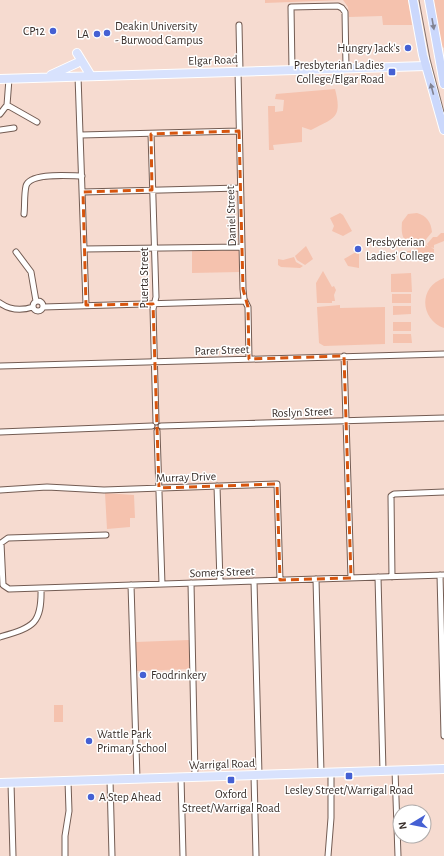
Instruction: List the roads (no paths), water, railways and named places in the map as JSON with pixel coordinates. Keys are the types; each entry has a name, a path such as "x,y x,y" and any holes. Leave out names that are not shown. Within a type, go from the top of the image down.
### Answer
{"highway":[{"path":"413,0 423,55 444,130"},
{"path":"429,0 436,47 442,62 444,84"},
{"path":"426,66 442,62"}],"main road":[{"path":"77,53 91,76"},
{"path":"409,66 418,62 423,55"},
{"path":"46,77 78,63"},
{"name":"Elgar Road","path":"0,79 426,66"},
{"name":"Warrigal Road","path":"0,783 444,769"}],"street":[{"path":"292,70 291,7 338,6 342,8 345,12 346,68"},
{"name":"Daniel Street","path":"239,25 240,188 245,301 248,307 249,359"},
{"path":"436,47 444,52"},
{"path":"78,76 86,305"},
{"path":"0,114 7,105 9,79"},
{"path":"7,105 37,122"},
{"path":"0,130 14,128"},
{"path":"81,135 239,131"},
{"name":"Puerta Street","path":"151,134 156,422"},
{"path":"24,214 27,183 32,179 47,176 82,176"},
{"path":"82,192 240,188"},
{"path":"84,249 242,247"},
{"path":"0,303 13,309 23,310 33,307 36,301 31,272 16,252"},
{"path":"36,301 41,302 43,307"},
{"path":"33,307 38,311 43,307 245,301"},
{"name":"Parer Street","path":"0,366 444,354"},
{"path":"344,356 351,578"},
{"name":"Roslyn Street","path":"161,426 444,418"},
{"path":"0,432 152,426 156,422 160,423 161,426 157,431"},
{"path":"152,426 157,431 162,584"},
{"name":"Murray Drive","path":"0,490 47,487 82,487 104,490 277,484 280,580"},
{"path":"217,486 220,582"},
{"path":"392,577 390,500 394,494 444,492"},
{"path":"1,578 1,543 8,538 106,536"},
{"path":"442,575 444,736"},
{"name":"Somers Street","path":"1,578 3,585 9,589 442,575"},
{"path":"378,577 382,771"},
{"path":"316,579 321,773"},
{"path":"254,581 256,856"},
{"path":"191,583 195,777"},
{"path":"131,585 137,779"},
{"path":"0,637 26,630 38,617 41,588"},
{"path":"395,770 398,856"},
{"path":"328,856 331,818 331,773"},
{"path":"181,777 183,856"},
{"path":"110,780 112,856"},
{"path":"65,856 65,836 69,811 68,782"},
{"path":"11,783 13,856"}],"tram line":[{"path":"419,0 430,59 444,112"}],"place":[{"name":"CP12","path":"53,31"},
{"name":"Deakin University - Burwood Campus","path":"107,33"},
{"name":"LA","path":"97,34"},
{"name":"Hungry Jack's","path":"408,48"},
{"name":"Presbyterian Ladies College/Elgar Road","path":"392,72"},
{"name":"Presbyterian Ladies' College","path":"358,249"},
{"name":"Foodrinkery","path":"143,675"},
{"name":"Wattle Park Primary School","path":"89,741"},
{"name":"Lesley Street/Warrigal Road","path":"349,776"},
{"name":"Oxford Street/Warrigal Road","path":"231,780"},
{"name":"A Step Ahead","path":"91,797"}]}
